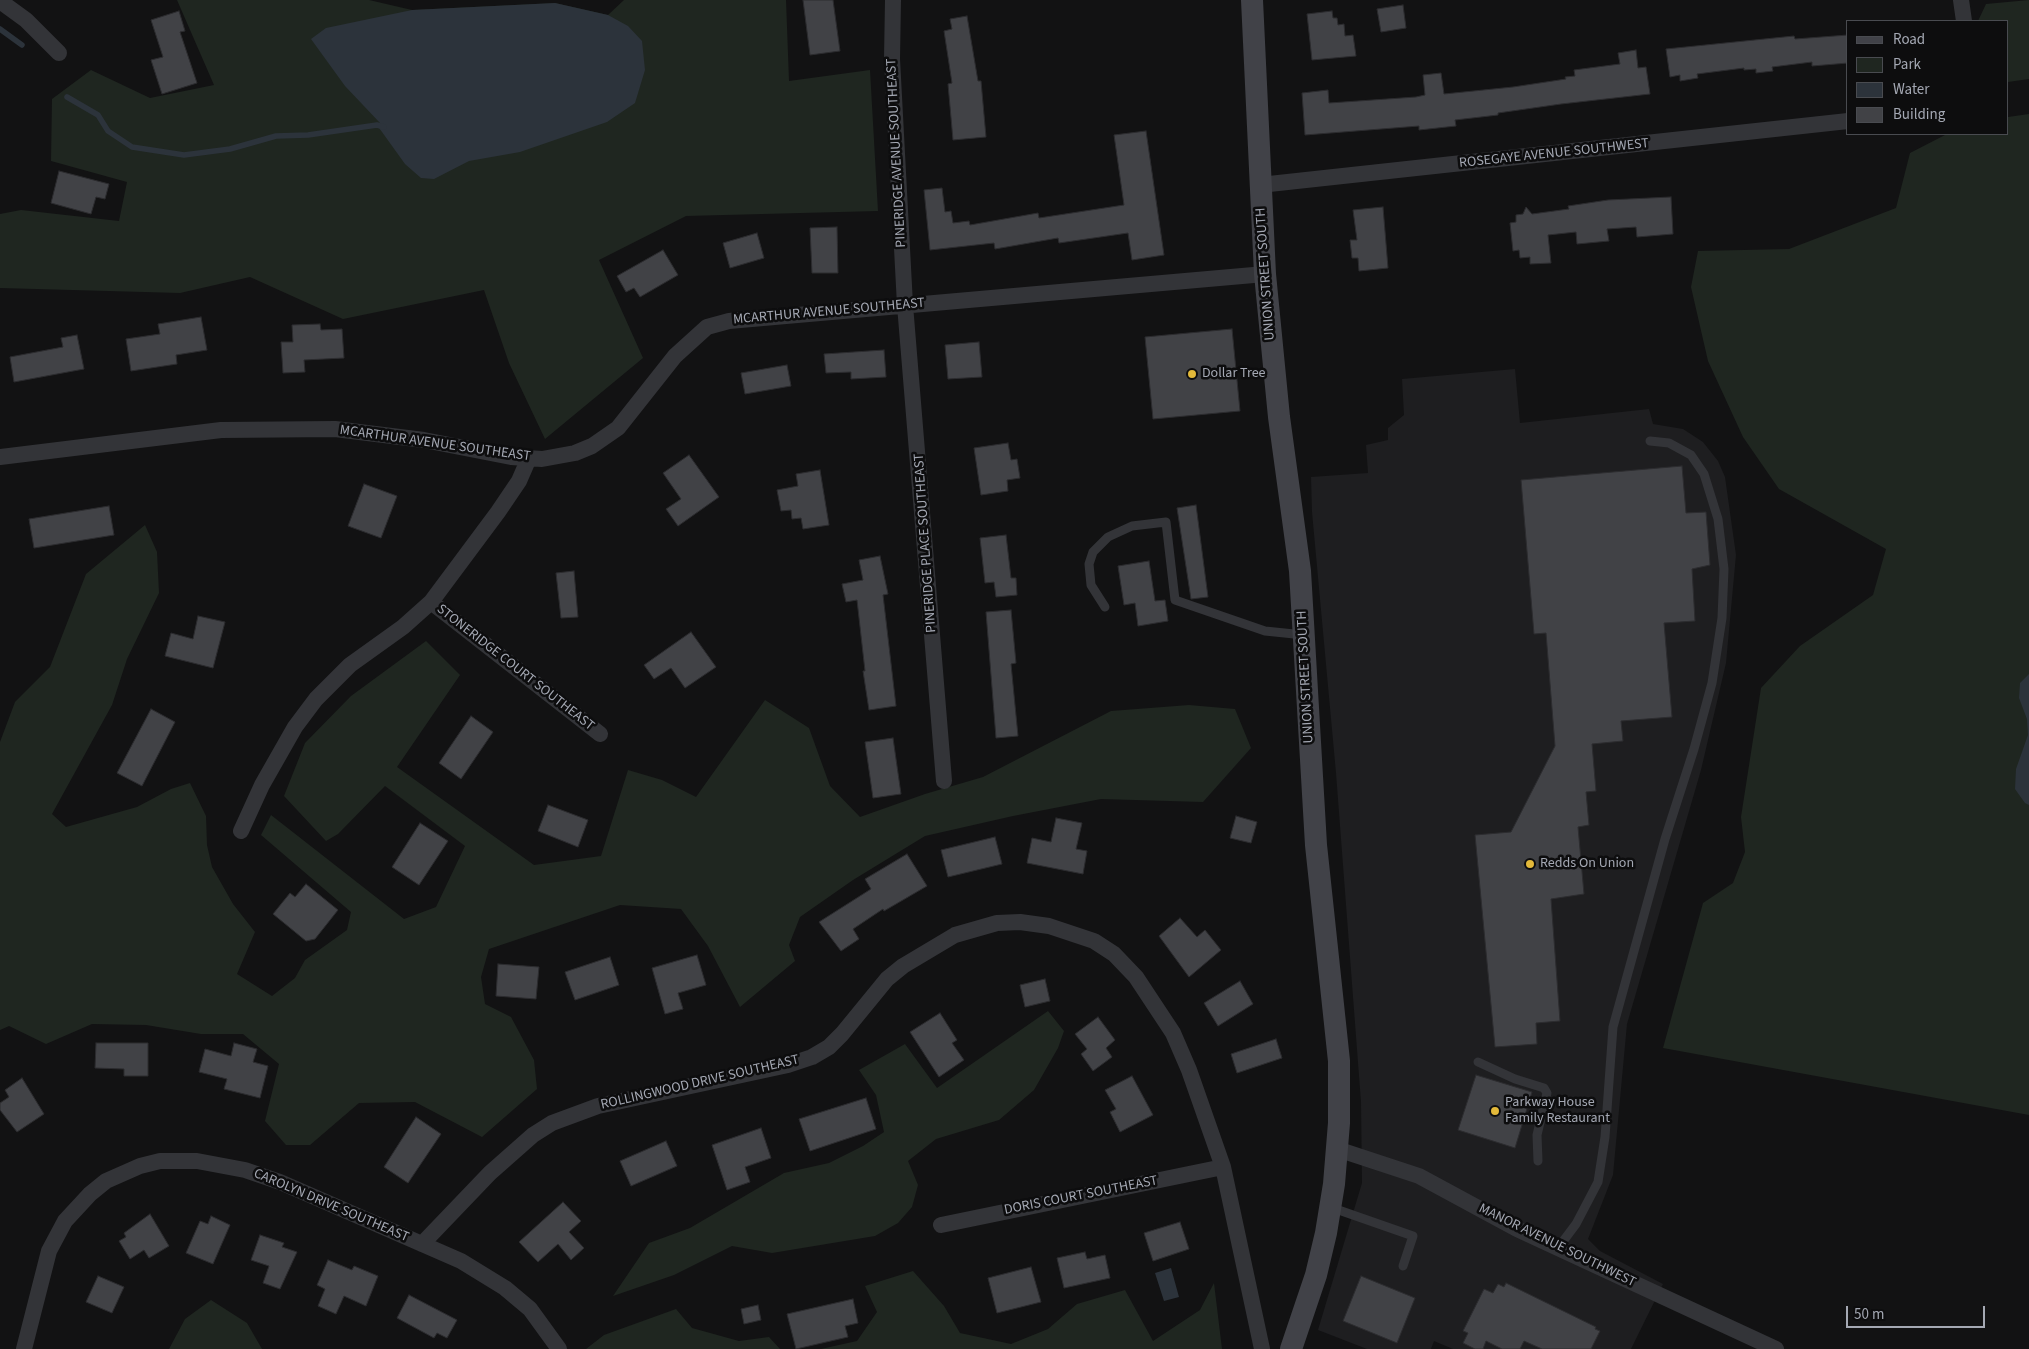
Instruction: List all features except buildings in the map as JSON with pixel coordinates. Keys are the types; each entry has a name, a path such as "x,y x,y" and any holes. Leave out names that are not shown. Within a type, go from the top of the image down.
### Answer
{"main road":[{"name":"UNION STREET SOUTH","path":"1252,0 1264,274 1279,417 1300,571 1316,846 1339,1061 1337,1149 1330,1207 1316,1275 1291,1349"}],"street":[{"name":"PINERIDGE AVENUE SOUTHEAST","path":"893,0 892,59 906,305"},
{"path":"1961,0 1964,20"},
{"path":"0,1 26,20 59,53"},
{"name":"ROSEGAYE AVENUE SOUTHWEST","path":"1260,185 1846,121"},
{"name":"MCARTHUR AVENUE SOUTHEAST","path":"1,460 221,430 335,429 424,440 511,457 542,459 575,453 592,446 618,428 675,356 707,327 729,321 1264,274"},
{"name":"PINERIDGE PLACE SOUTHEAST","path":"906,305 944,781"},
{"path":"241,831 262,785 290,735 316,699 350,665 403,627 431,602 498,512 519,481 529,458"},
{"name":"STONERIDGE COURT SOUTHEAST","path":"431,602 600,734"},
{"name":"ROLLINGWOOD DRIVE SOUTHEAST","path":"422,1244 490,1173 534,1135 552,1123 598,1106 788,1065 812,1057 829,1047 887,979 904,966 955,935 997,923 1020,922 1049,926 1094,942 1114,954 1136,977 1172,1033 1189,1070 1223,1167 1262,1349"},
{"name":"MANOR AVENUE SOUTHWEST","path":"1337,1149 1419,1176 1517,1229 1776,1349"},
{"name":"CAROLYN DRIVE SOUTHEAST","path":"24,1349 49,1251 57,1234 90,1194 106,1181 140,1166 160,1161 197,1161 245,1170 280,1182 462,1261 505,1288 530,1309 559,1349"},
{"name":"DORIS COURT SOUTHEAST","path":"940,1225 1223,1167"}],"lane":[{"path":"1558,1248 1576,1224 1598,1182 1605,1137 1613,1027 1665,839 1694,749 1712,683 1722,618 1724,569 1718,519 1704,474 1691,455 1669,444 1650,441"},
{"path":"1105,607 1091,585 1089,564 1093,552 1108,537 1132,526 1166,522 1175,600 1265,631 1304,635"},
{"path":"1478,1062 1515,1079 1544,1088 1547,1093 1537,1135 1538,1161"},
{"path":"1330,1207 1413,1236 1404,1266"}],"shaded area":[{"path":"1515,369 1520,423 1649,409 1653,424 1683,429 1703,442 1718,461 1725,477 1736,555 1726,663 1701,770 1627,1024 1613,1175 1588,1239 1600,1251 1663,1284 1631,1349 1453,1349 1434,1341 1431,1349 1367,1349 1318,1330 1362,1183 1361,1102 1336,773 1312,512 1311,477 1368,473 1366,445 1388,440 1388,428 1404,415 1402,379"}],"green space":[{"path":"177,0 369,0 412,10 555,3 608,15 624,0 786,0 789,81 870,70 878,211 686,216 599,260 643,358 545,439 509,363 484,290 343,319 250,277 180,293 0,288 0,214 21,210 119,221 127,182 51,161 52,99 91,70 150,98 214,85"},
{"path":"2029,0 2029,79 2009,82 2009,20 1978,20 1986,4"},
{"path":"2029,114 2029,1115 1663,1048 1703,903 1733,883 1745,852 1741,817 1761,688 1800,646 1873,595 1886,549 1779,489 1743,437 1708,361 1691,287 1698,251 1789,249 1896,208 1910,153 1945,135 2009,135 2009,117"},
{"path":"145,525 157,552 159,593 127,659 112,705 52,814 66,827 137,807 171,789 190,783 206,816 207,845 212,867 233,904 255,932 237,974 272,996 295,978 305,960 347,930 351,912 261,835 271,815 404,919 436,907 465,846 385,786 338,834 326,841 284,796 305,743 351,696 426,641 460,675 397,767 534,865 601,856 628,770 662,780 696,797 765,700 809,728 830,786 860,817 925,794 983,777 1111,711 1189,705 1235,709 1251,748 1203,802 1101,799 925,836 853,880 800,917 789,945 795,961 740,1007 708,946 681,909 620,905 489,949 481,977 485,1004 511,1017 534,1060 537,1089 482,1137 415,1102 359,1103 310,1145 286,1145 265,1121 279,1064 243,1034 201,1034 146,1025 92,1024 46,1044 9,1026 0,1030 0,742 15,702 50,667 86,574"},
{"path":"1048,1011 1064,1031 1058,1048 1034,1090 999,1120 936,1139 908,1161 918,1185 912,1207 898,1223 875,1236 772,1253 732,1246 674,1275 613,1296 649,1243 690,1228 784,1173 829,1163 863,1146 884,1132 876,1095 859,1070 905,1044 937,1088"},
{"path":"913,1271 944,1306 960,1333 1011,1344 1048,1329 1077,1304 1125,1290 1153,1341 1200,1310 1214,1283 1222,1349 821,1349 857,1341 877,1312 865,1286"},
{"path":"211,1300 247,1323 262,1349 169,1349 185,1319"},
{"path":"676,1309 692,1328 739,1341 769,1337 780,1349 586,1349 604,1335"}],"water":[{"path":"555,3 608,15 628,26 642,41 645,70 635,103 607,122 520,152 469,161 434,179 421,178 405,164 377,125 381,124 345,86 311,39 326,28 412,10"},
{"path":"2029,674 2029,805 2025,803 2015,789 2016,769 2028,735 2027,719 2019,698 2020,683"},
{"path":"1171,1268 1179,1297 1164,1301 1155,1273"}],"waterway":[{"path":"0,29 22,45"},
{"path":"67,97 98,115 108,131 132,147 184,155 230,149 276,136 308,135 377,125 384,127"}],"place":[{"name":"Dollar Tree","path":"1192,374"},
{"name":"Redds On Union","path":"1530,864"},
{"name":"Parkway House Family Restaurant","path":"1495,1111"}]}
